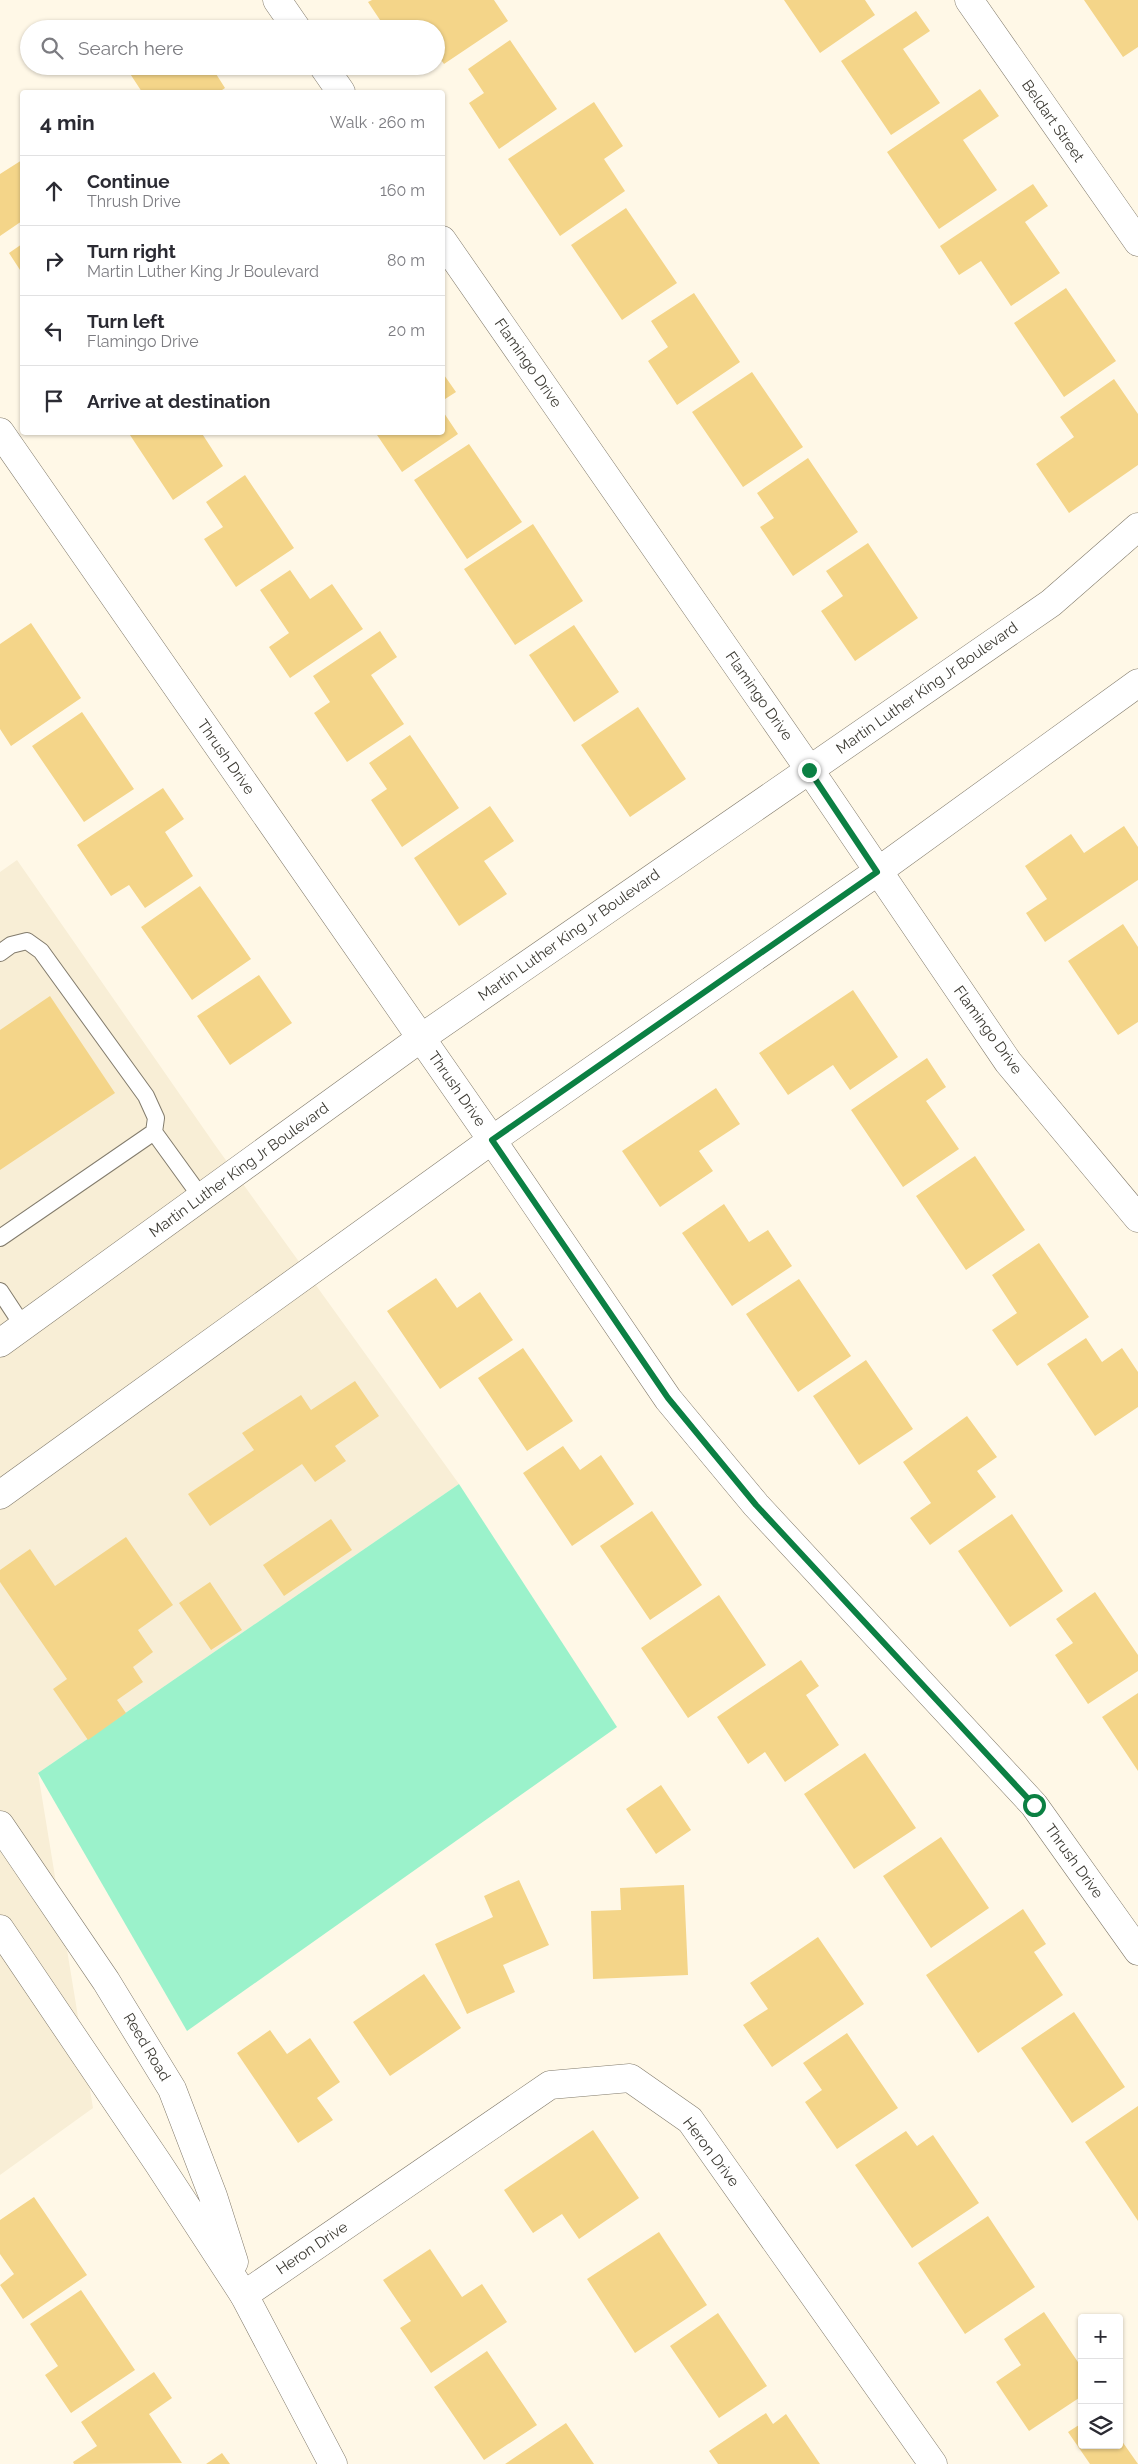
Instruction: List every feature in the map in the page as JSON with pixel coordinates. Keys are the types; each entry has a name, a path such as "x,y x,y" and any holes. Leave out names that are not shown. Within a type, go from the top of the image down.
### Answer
{"street":[{"path":"277,0 290,20"},
{"name":"Beldart Street","path":"969,0 1138,242"},
{"path":"329,75 340,90"},
{"name":"Flamingo Drive","path":"445,244 809,770 1008,1062 1138,1218"},
{"name":"Thrush Drive","path":"0,432 492,1140 668,1398 756,1505 1034,1805 1138,1951"},
{"name":"Martin Luther King Jr Boulevard","path":"0,1343 421,1038 1051,603 1138,527"},
{"path":"0,1495 492,1140 877,872 1138,683"},
{"name":"Reed Road","path":"0,1825 106,1981 172,2089 213,2196 244,2295"},
{"name":"Reed Road","path":"0,1929 158,2163 244,2295 333,2464"},
{"name":"Heron Drive","path":"244,2295 550,2085 630,2078 690,2120 933,2464"}],"lane":[{"path":"0,953 12,945 27,941 41,951 146,1096 156,1118 154,1132 201,1197"},
{"path":"0,1238 154,1132"},
{"path":"0,1291 23,1326"}],"shaded area":[{"path":"17,860 215,1145 459,1484 38,1773 93,2108 0,2175 0,872"}],"green space":[{"path":"459,1484 617,1727 187,2031 38,1773"}],"building":[{"path":"372,0 494,0 508,21 445,63 445,20 380,20 368,2"},
{"path":"784,0 865,0 875,15 820,53"},
{"path":"1084,0 1138,0 1138,47 1123,57"},
{"path":"916,11 930,31 903,49 940,103 891,135 841,61"},
{"path":"510,40 557,109 499,149 469,103 484,93 468,69"},
{"path":"131,75 217,75 225,88 222,90 141,90"},
{"path":"980,89 999,116 963,140 997,190 939,229 887,152"},
{"path":"594,102 623,146 604,159 625,191 560,236 508,159"},
{"path":"20,161 20,222 0,236 0,174"},
{"path":"1033,184 1048,206 1025,222 1060,273 1011,306 981,261 959,275 940,246"},
{"path":"626,208 677,283 622,320 571,245"},
{"path":"20,245 20,270 9,253"},
{"path":"1066,288 1116,361 1064,397 1014,323"},
{"path":"694,293 740,362 677,405 648,361 668,347 651,321"},
{"path":"752,372 803,447 743,487 692,412"},
{"path":"445,376 456,392 445,399"},
{"path":"1114,379 1138,414 1138,465 1069,513 1036,464 1074,437 1060,417"},
{"path":"445,414 458,434 402,472 377,435 445,435"},
{"path":"130,435 203,435 223,466 173,500"},
{"path":"469,444 522,522 467,559 414,480"},
{"path":"808,458 858,532 793,576 760,527 774,518 757,493"},
{"path":"245,475 294,548 236,587 204,539 223,527 206,502"},
{"path":"533,524 583,601 515,645 464,569"},
{"path":"868,543 918,618 855,661 821,611 843,596 826,571"},
{"path":"290,570 310,599 332,584 363,629 290,678 269,647 289,633 260,590"},
{"path":"31,623 81,698 11,746 0,729 0,644"},
{"path":"574,625 619,692 574,722 529,655"},
{"path":"380,631 397,657 371,675 404,724 347,762 314,713 330,702 313,676"},
{"path":"638,707 686,779 630,817 581,745"},
{"path":"82,712 134,789 84,822 32,746"},
{"path":"410,735 459,808 402,847 371,800 387,789 369,763"},
{"path":"163,788 184,819 165,832 193,876 145,908 129,885 111,896 77,845"},
{"path":"490,806 514,841 484,861 507,894 459,926 414,858"},
{"path":"1124,826 1138,847 1138,880 1045,942 1026,913 1047,899 1025,866 1071,834 1084,853"},
{"path":"200,886 251,959 192,1000 141,927"},
{"path":"1123,924 1138,947 1138,1022 1118,1035 1068,961"},
{"path":"259,975 292,1023 230,1065 197,1016"},
{"path":"853,990 898,1057 850,1090 833,1065 788,1095 759,1053"},
{"path":"50,996 115,1093 0,1170 0,1030"},
{"path":"927,1058 946,1087 926,1101 959,1149 903,1187 851,1110"},
{"path":"716,1088 740,1124 699,1151 713,1171 660,1207 622,1151"},
{"path":"975,1156 1025,1230 966,1270 916,1196"},
{"path":"724,1204 749,1242 768,1230 792,1266 732,1306 682,1233"},
{"path":"1039,1243 1089,1317 1017,1366 992,1330 1017,1313 992,1275"},
{"path":"436,1278 457,1308 480,1292 513,1340 440,1389 387,1311"},
{"path":"799,1279 851,1356 798,1392 746,1314"},
{"path":"1086,1338 1102,1362 1122,1348 1138,1372 1138,1407 1095,1436 1047,1364"},
{"path":"523,1348 573,1421 527,1451 478,1378"},
{"path":"866,1360 913,1429 859,1465 813,1396"},
{"path":"355,1381 379,1416 335,1446 346,1461 315,1482 302,1464 210,1526 188,1494 254,1450 242,1433 301,1395 311,1410"},
{"path":"967,1416 997,1457 977,1471 996,1497 930,1545 910,1518 931,1503 903,1462"},
{"path":"563,1446 580,1470 601,1455 634,1504 572,1546 523,1473"},
{"path":"652,1511 702,1585 650,1620 600,1546"},
{"path":"1012,1514 1063,1591 1010,1627 958,1551"},
{"path":"331,1519 352,1550 284,1596 263,1565"},
{"path":"126,1537 173,1605 138,1630 153,1652 133,1667 143,1682 117,1700 126,1713 88,1740 53,1689 67,1679 0,1582 0,1570 30,1549 55,1586"},
{"path":"210,1582 242,1630 211,1650 179,1603"},
{"path":"1095,1592 1138,1655 1138,1671 1088,1704 1055,1655 1073,1643 1056,1619"},
{"path":"719,1595 766,1665 688,1718 641,1648"},
{"path":"801,1660 819,1686 806,1695 839,1745 785,1782 765,1752 748,1764 717,1717"},
{"path":"1138,1693 1138,1771 1102,1717"},
{"path":"865,1753 916,1828 854,1869 804,1794"},
{"path":"661,1785 691,1830 656,1854 626,1809"},
{"path":"941,1837 989,1908 931,1948 883,1876"},
{"path":"519,1880 549,1945 503,1965 515,1992 467,2014 435,1944 493,1917 484,1896"},
{"path":"684,1885 688,1975 593,1979 591,1911 621,1910 620,1888"},
{"path":"1023,1909 1046,1944 1034,1952 1063,1995 978,2053 926,1975"},
{"path":"818,1937 864,2004 772,2067 743,2025 768,2009 750,1983"},
{"path":"424,1974 461,2028 390,2076 353,2022"},
{"path":"1074,2012 1125,2087 1072,2123 1021,2048"},
{"path":"270,2030 287,2054 310,2038 340,2082 317,2098 333,2120 298,2143 237,2053"},
{"path":"847,2033 898,2108 837,2149 805,2102 822,2090 803,2063"},
{"path":"1138,2106 1138,2221 1085,2142"},
{"path":"593,2130 639,2198 579,2239 562,2214 533,2233 504,2190"},
{"path":"906,2131 917,2146 933,2135 979,2203 912,2248 855,2165"},
{"path":"34,2197 87,2275 23,2319 0,2285 14,2274 0,2254 0,2220"},
{"path":"988,2216 1035,2287 965,2334 918,2263"},
{"path":"659,2232 707,2305 635,2353 587,2279"},
{"path":"430,2249 462,2297 482,2284 507,2322 431,2373 400,2328 411,2321 383,2280"},
{"path":"81,2290 135,2370 71,2413 45,2375 58,2366 30,2324"},
{"path":"1044,2312 1078,2362 1078,2399 1029,2431 996,2382 1021,2365 1004,2339"},
{"path":"718,2313 767,2386 719,2418 670,2346"},
{"path":"487,2351 537,2425 484,2460 434,2387"},
{"path":"154,2372 172,2398 149,2414 182,2463 74,2464 73,2462 97,2446 81,2422"},
{"path":"766,2413 773,2424 786,2414 820,2464 718,2464 709,2451"},
{"path":"566,2423 594,2464 505,2464"},
{"path":"1078,2426 1078,2447 1068,2432"},
{"path":"1123,2443 1138,2464 1090,2464 1080,2449 1123,2449"},
{"path":"222,2453 230,2464 206,2464"}],"route":[{"path":"809,770 877,872 492,1140 668,1398 756,1505 1034,1805"}]}
